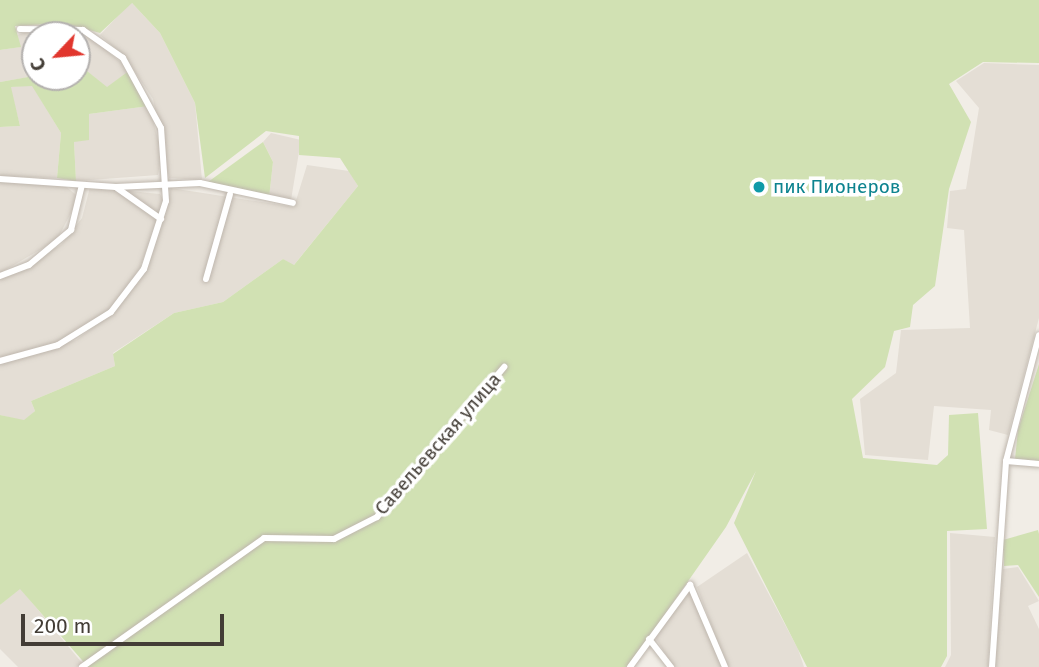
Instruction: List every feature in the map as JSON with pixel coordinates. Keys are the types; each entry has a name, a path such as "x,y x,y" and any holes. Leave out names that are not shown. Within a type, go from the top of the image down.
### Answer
{"street":[{"path":"0,361 58,345 111,312 144,269 161,219 166,183 161,128 123,58 83,30 20,29"},
{"path":"0,179 116,187 200,183 229,194 293,203"},
{"path":"0,276 29,265 65,236 79,217 82,185"},
{"path":"116,187 161,219"},
{"path":"206,279 229,194"},
{"path":"992,667 1006,461 1039,335"},
{"name":"Савельевская улица","path":"82,667 264,538 334,539 377,517 504,367"},
{"path":"1006,461 1039,464"},
{"path":"630,667 690,585 725,667"},
{"path":"649,639 671,667"}],"shaded area":[{"path":"131,2 160,33 195,103 202,180 169,178 153,99 125,57 100,35"},
{"path":"21,34 21,78 0,82 0,50 20,47 17,35"},
{"path":"91,38 130,70 107,88 91,75"},
{"path":"984,63 1039,65 1039,318 1008,435 989,430 991,410 934,406 928,460 865,455 860,399 896,373 901,330 970,328 964,230 947,228 950,191 966,189 979,108 956,81"},
{"path":"21,86 21,91 36,91 61,133 57,178 0,176 0,127 20,126 10,87"},
{"path":"149,106 162,154 158,175 76,181 74,142 89,114"},
{"path":"271,133 301,140 291,200 269,198 273,162 263,142"},
{"path":"307,165 349,171 358,186 293,266 283,259 223,302 174,313 113,353 115,366 31,401 35,411 24,421 0,415 0,364 76,340 112,313 146,270 171,188 294,207"},
{"path":"0,182 65,186 79,197 57,240 0,273"},
{"path":"90,187 160,194 164,201 140,268 110,310 57,343 0,359 0,279 61,245 82,218"},
{"path":"950,533 995,537 988,667 945,667 951,655"},
{"path":"747,553 798,649 804,667 727,667 697,587"},
{"path":"1018,567 1039,601 1028,606 1039,629 1039,667 995,667 1003,569"},
{"path":"20,588 82,663 77,667 18,667 0,649 0,605"},
{"path":"692,590 722,667 673,667 654,635"}],"green space":[{"path":"0,0 1039,0 1039,63 983,62 949,84 971,122 949,189 935,286 913,305 910,327 894,331 885,367 852,399 863,458 937,465 948,455 949,415 978,413 987,529 947,531 947,656 941,667 807,667 734,523 756,471 726,527 628,667 88,667 20,589 0,605 0,415 24,420 35,411 31,401 115,366 113,354 174,313 223,302 283,259 294,265 358,186 340,158 299,155 299,136 266,131 205,178 195,103 160,33 132,3 100,33 91,30 91,21 21,21 21,26 15,26 21,47 0,50"},
{"path":"130,70 149,106 89,114 89,140 74,142 76,181 57,178 61,133 35,91 91,91 91,74 107,87"},
{"path":"21,78 21,87 11,87 20,126 0,127 0,82"},
{"path":"263,142 273,162 269,198 208,182"},
{"path":"1039,364 1039,461 1015,459 1018,430"},
{"path":"1038,530 1039,597 1018,565 1004,566 1003,540"}],"place":[{"name":"пик Пионеров","path":"759,187"}]}
